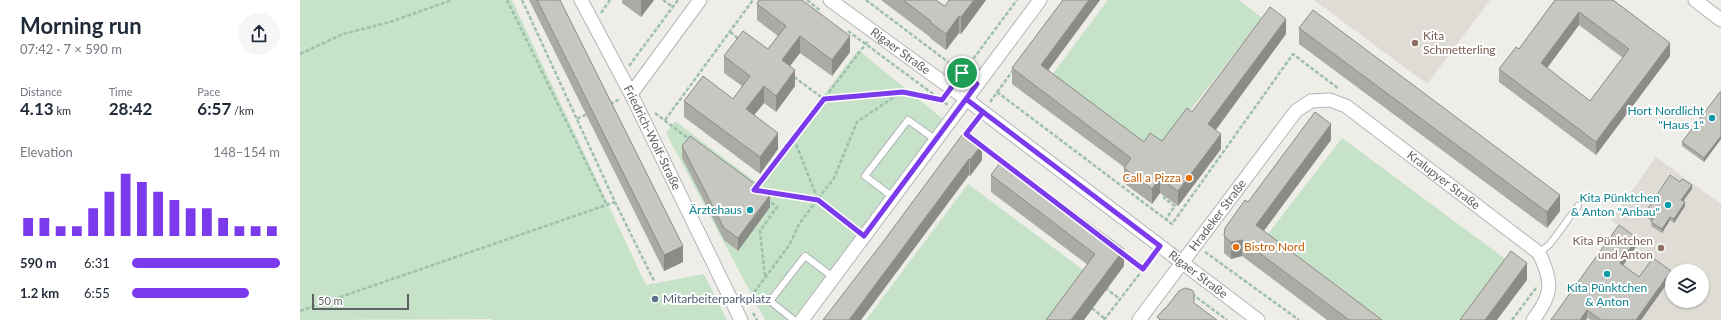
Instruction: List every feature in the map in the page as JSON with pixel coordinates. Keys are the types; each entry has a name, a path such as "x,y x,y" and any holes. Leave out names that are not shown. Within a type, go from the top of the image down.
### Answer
{"street":[{"name":"Friedrich-Wolf-Straße","path":"581,0 631,94 741,320"},
{"path":"631,94 700,0"},
{"name":"Rigaer Straße","path":"830,0 966,99 1258,320"},
{"path":"802,320 1040,0"},
{"path":"1695,0 1721,20"},
{"name":"Kralupyer Straße","path":"1296,111 1311,101 1330,100 1346,106 1539,253 1548,272 1549,290 1544,306 1533,320"},
{"name":"Hradeker Straße","path":"1139,320 1296,111"}],"lane":[{"path":"893,197 865,176 908,120 936,140"},
{"path":"1539,253 1550,244 1578,206"},
{"path":"794,320 770,301 805,256 833,277"}],"path":[{"path":"300,54 343,34 390,22 452,0"},
{"path":"507,0 607,205"},
{"path":"522,0 615,202 654,281"},
{"path":"663,0 673,7"},
{"path":"621,76 678,0"},
{"path":"665,120 753,0"},
{"path":"807,0 824,13"},
{"path":"866,0 977,84"},
{"path":"942,100 1017,0"},
{"path":"842,26 957,111"},
{"path":"730,32 741,41"},
{"path":"864,236 818,200 754,190 875,33"},
{"path":"997,92 1172,224 1293,54 1351,98 1346,106"},
{"path":"961,140 1015,68"},
{"path":"790,74 824,99 903,92 942,100"},
{"path":"757,320 746,302 790,244 799,224 834,178 857,122 903,92"},
{"path":"604,106 631,94"},
{"path":"654,112 695,144"},
{"path":"577,119 591,113"},
{"path":"966,134 972,139"},
{"path":"794,139 818,200"},
{"path":"978,144 1010,168"},
{"path":"1165,196 1164,198 1175,206 1166,219"},
{"path":"766,198 777,207 760,231 766,276"},
{"path":"300,311 615,202"},
{"path":"1196,245 1299,320"},
{"path":"1092,308 1105,319 1160,246"},
{"path":"1118,250 1143,269"},
{"path":"1512,320 1548,272"},
{"path":"1103,286 1120,299"},
{"path":"1189,292 1227,320"}],"shaded area":[{"name":"Kita Schmetterling","path":"1314,0 1490,0 1427,84"},
{"name":"Kita Pünktchen und Anton","path":"1656,157 1721,204 1721,320 1550,320 1618,225 1611,220"}],"green space":[{"path":"300,0 512,0 646,285 704,274 727,320 300,320"},
{"path":"1108,0 1239,0 1262,18 1164,144 1144,146 1052,75"},
{"path":"858,50 944,120 793,320 765,320 666,133 675,121 757,183"},
{"path":"1342,138 1508,261 1464,320 1372,320 1264,239"},
{"path":"968,184 1090,275 1057,320 866,320"}],"building":[{"path":"537,0 560,0 683,246 664,255"},
{"path":"759,0 802,0 850,36 832,60 800,36 782,60 795,70 776,96 764,86 746,109 778,133 760,157 684,101 703,76 733,99 750,76 724,56 743,31 768,49 786,26 757,4"},
{"path":"903,0 936,0 945,6 949,0 974,0 961,17 959,16 946,34"},
{"path":"1063,0 1089,0 1041,65 1144,142 1150,133 1162,141 1187,108 1192,112 1270,7 1286,19 1208,124 1221,134 1178,191 1160,178 1152,189 1124,168 1131,158 1012,68"},
{"path":"1555,0 1613,0 1670,43 1596,142 1499,69 1516,47 1519,49","holes":["1579,12 1629,49 1590,101 1541,63"]},
{"path":"1313,10 1560,195 1547,212 1299,28"},
{"name":"Hort Nordlicht \"Haus 1\"","path":"1720,92 1721,136 1704,158 1682,142"},
{"path":"1315,112 1331,124 1256,225 1382,320 1349,320 1242,240 1231,242 1224,236 1225,228 1245,200 1248,202"},
{"path":"965,131 982,144 970,160 969,159 849,320 823,320 883,242"},
{"path":"690,136 770,195 738,238 724,228 682,146"},
{"path":"1003,159 1124,249 1071,320 1046,320 1095,254 991,175"},
{"name":"Kita Pünktchen & Anton \"Anbau\"","path":"1670,175 1680,182 1682,179 1692,185 1681,200 1685,202 1674,219 1670,217 1662,229 1651,222 1653,219 1645,213"},
{"name":"Kita Pünktchen & Anton","path":"1619,225 1637,238 1620,263 1639,277 1653,258 1665,267 1665,279 1636,320 1601,320 1587,310 1580,320 1551,320"},
{"path":"1511,251 1527,263 1485,320 1460,320"},
{"path":"1185,288 1192,290 1194,293 1194,303 1217,320 1159,320 1160,319 1157,317 1179,291"}],"place":[{"name":"Kita Schmetterling","path":"1415,43"},
{"name":"Hort Nordlicht \"Haus 1\"","path":"1712,118"},
{"name":"Call a Pizza","path":"1189,178"},
{"name":"Kita Pünktchen & Anton \"Anbau\"","path":"1668,205"},
{"name":"Ärztehaus","path":"750,210"},
{"name":"Bistro Nord","path":"1236,247"},
{"name":"Kita Pünktchen und Anton","path":"1661,248"},
{"name":"Kita Pünktchen & Anton","path":"1607,274"},
{"name":"Mitarbeiterparkplatz","path":"655,299"}],"route":[{"path":"962,73 942,100 903,92 824,99 754,190 818,200 864,236 966,99 983,112 966,134 1143,269 1160,246 966,99 977,84 962,73"}]}
